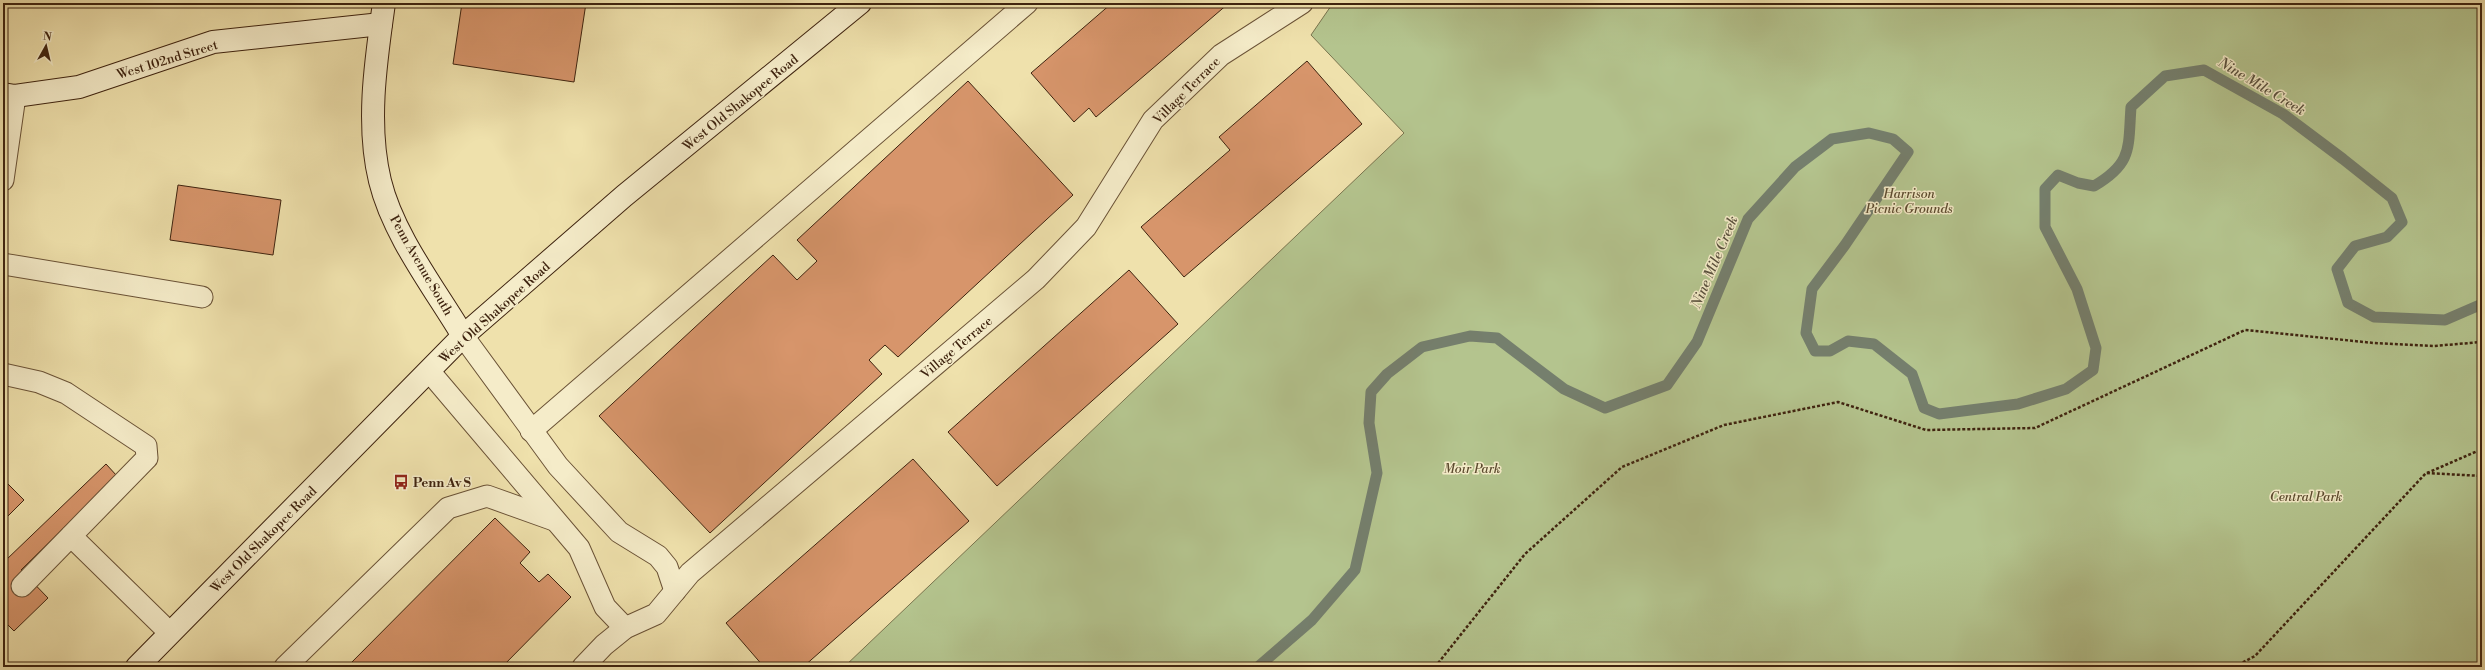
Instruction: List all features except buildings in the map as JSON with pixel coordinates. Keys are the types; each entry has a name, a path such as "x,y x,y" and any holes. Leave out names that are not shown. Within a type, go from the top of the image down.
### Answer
{"main road":[{"name":"West Old Shakopee Road","path":"137,667 463,336 624,196 860,3"},
{"name":"Penn Avenue South","path":"383,13 373,113 375,153 380,182 400,232 463,336"},
{"name":"West 102nd Street","path":"9,95 79,87 212,42 383,13"}],"lane":[{"path":"531,432 1027,3"},
{"name":"Village Terrace","path":"583,667 604,645 625,628 656,614 690,574 1036,278 1086,227 1153,120 1221,54 1302,3"},
{"path":"3,180 9,95"},
{"path":"3,264 202,297"},
{"path":"463,336 531,432 558,466 619,532 658,556 667,567 675,591"},
{"path":"430,371 579,548 605,608 625,628"},
{"path":"3,374 39,382 66,393 146,446 147,458 22,586"},
{"path":"285,667 448,508 487,496 554,520"},
{"path":"71,536 170,633"}],"path":[{"path":"1435,667 1525,554 1622,467 1724,425 1838,402 1926,430 2035,428 2245,330 2419,346 2482,342"},
{"path":"2234,667 2255,656 2426,473 2482,449"},
{"path":"2426,473 2482,476"}],"green space":[{"path":"1333,3 2482,3 2482,667 844,667 1404,133 1311,35"}],"waterway":[{"name":"Nine Mile Creek","path":"1258,667 1312,620 1355,570 1377,473 1369,423 1371,392 1387,374 1422,347 1470,336 1497,338 1564,389 1605,408 1667,385 1697,342 1748,219 1795,167 1832,139 1869,133 1893,139 1908,152 1845,245 1812,289 1806,333 1815,351 1830,351 1848,341 1874,344 1912,374 1924,408 1939,414 2018,404 2066,389 2093,370 2096,348 2077,289 2045,227 2045,189 2058,175 2078,183 2094,186 2116,170 2126,153 2131,107 2165,76 2204,70 2283,114 2392,198 2402,222 2387,237 2355,246 2337,269 2348,303 2374,317 2445,320 2482,304"}],"place":[{"name":"Penn Av S","path":"401,482"}],"park label":[{"name":"Harrison Picnic Grounds","path":"1909,200"},
{"name":"Moir Park","path":"1472,468"},
{"name":"Central Park","path":"2306,496"}]}
